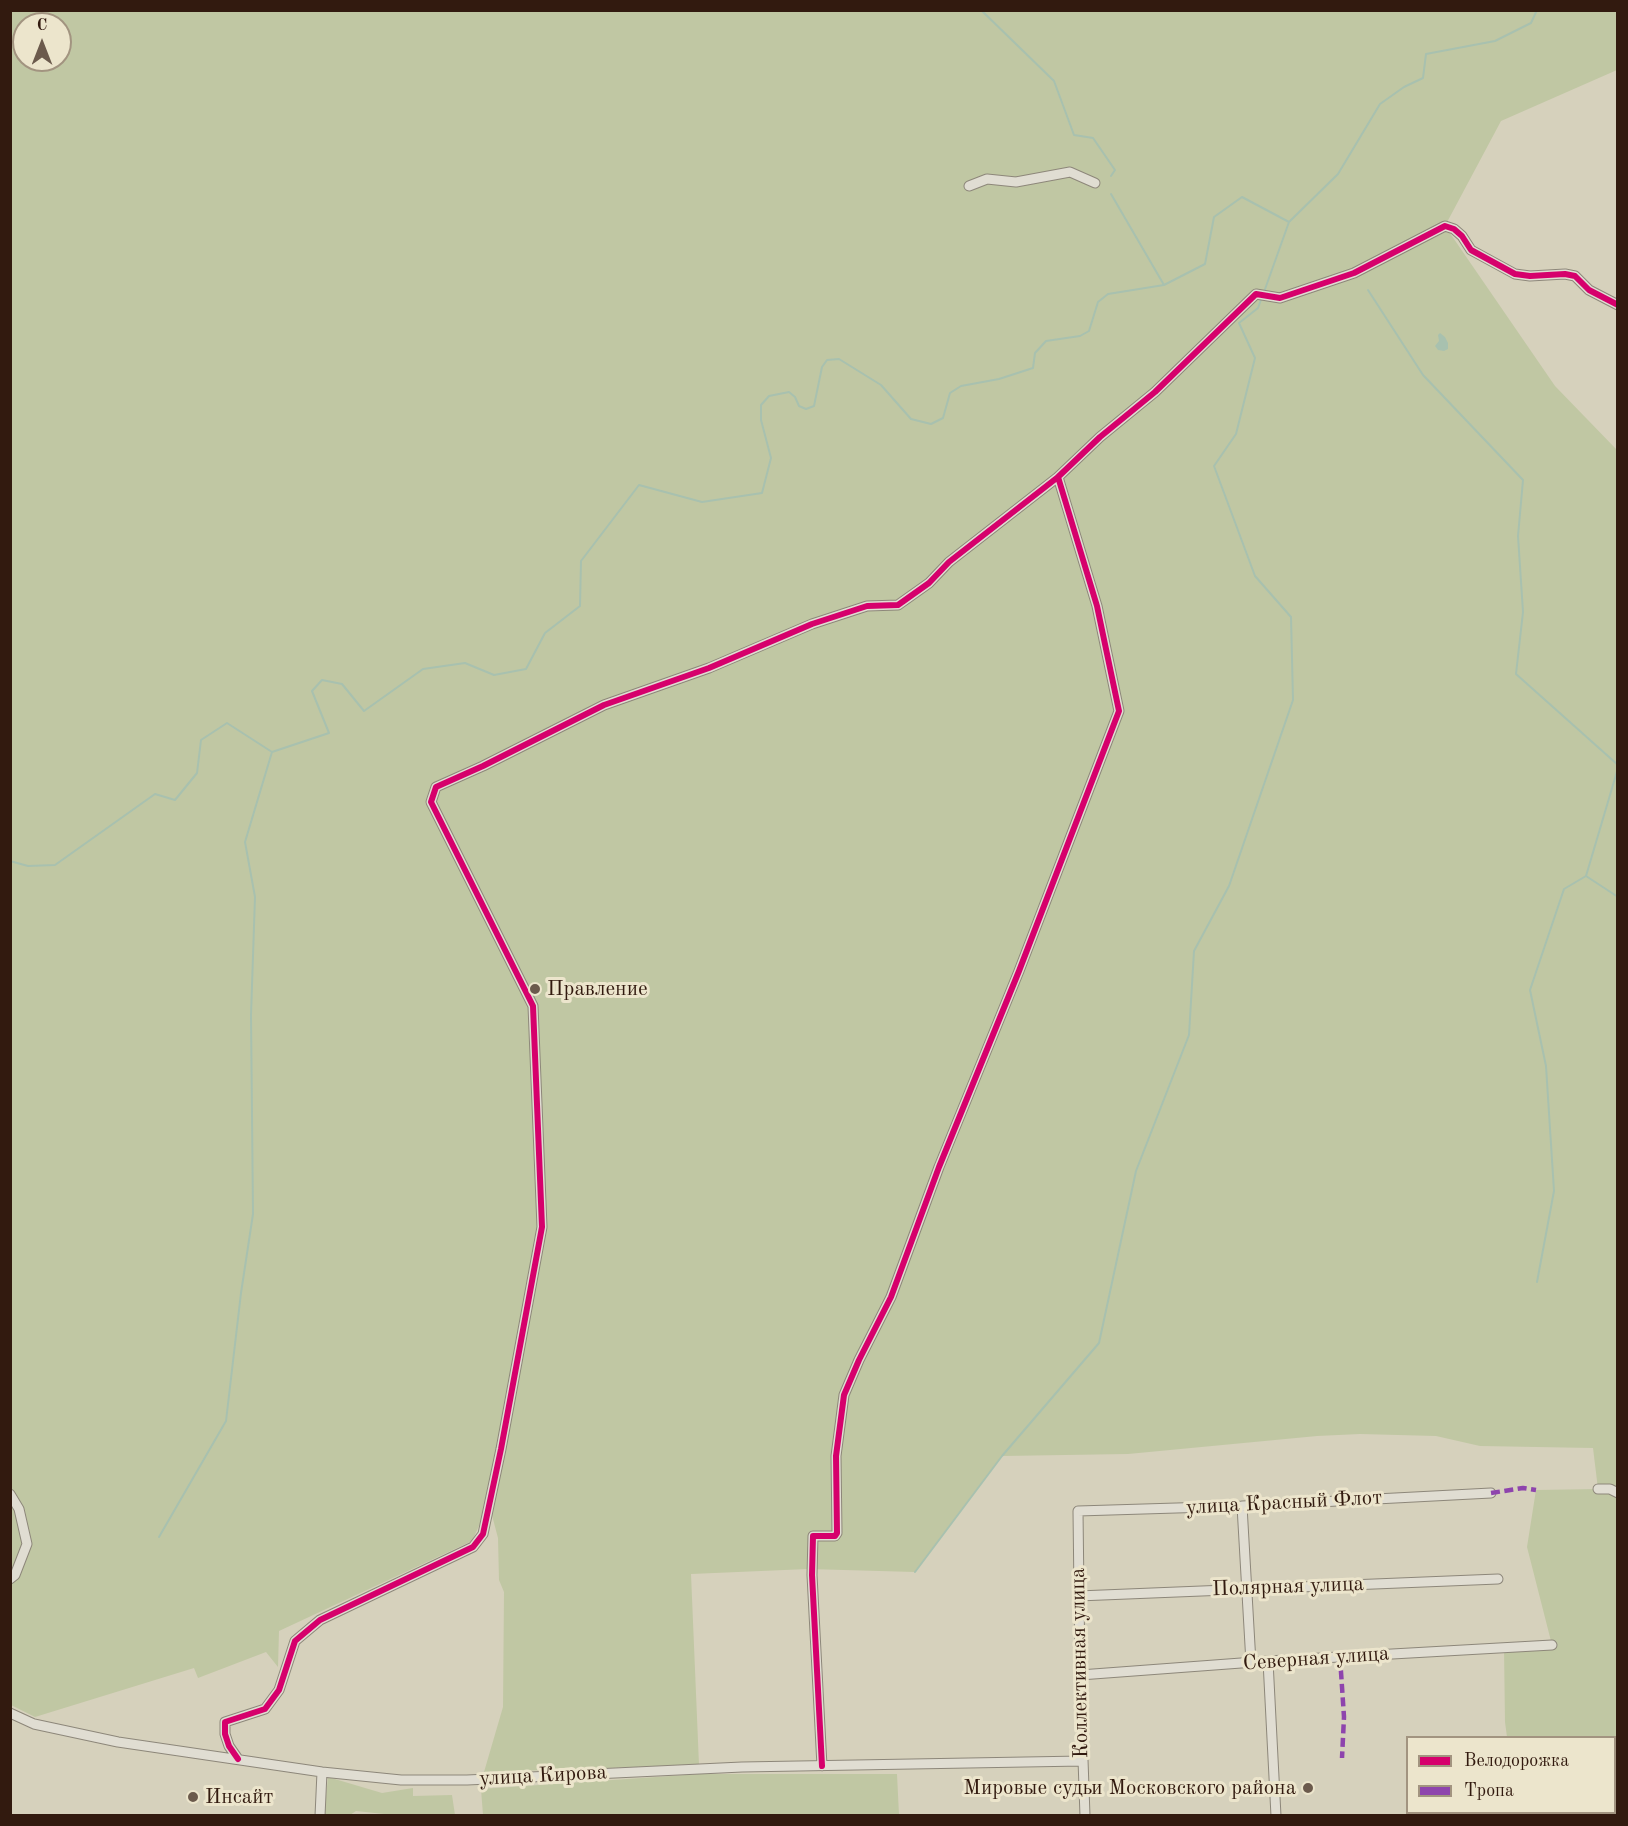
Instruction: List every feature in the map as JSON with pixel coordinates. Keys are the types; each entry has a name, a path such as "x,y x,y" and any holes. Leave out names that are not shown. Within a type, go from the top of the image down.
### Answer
{"street":[{"path":"969,186 987,178 1016,182 1070,172 1095,183"},
{"path":"238,1759 229,1746 225,1734 225,1722 265,1709 279,1690 295,1641 320,1620 473,1547 483,1534 496,1471 542,1227 533,1006 431,802 436,787 604,705 709,668 823,620 867,606 898,605 929,583 949,562 1058,477 1100,437 1155,392 1256,294 1280,298 1354,273 1445,226 1454,229 1471,250 1515,274 1575,276 1589,290 1617,305"},
{"path":"822,1766 812,1575 813,1536 835,1536 837,1533 836,1456 844,1395 858,1360 891,1297 939,1167 1019,971 1119,711 1097,606 1058,477"},
{"path":"1598,1489 1610,1489 1617,1493"},
{"name":"улица Красный Флот","path":"1078,1511 1242,1506 1491,1493"},
{"path":"10,1494 19,1509 27,1544 15,1575 10,1579"},
{"path":"1242,1506 1251,1663"},
{"name":"Коллективная улица","path":"1078,1511 1078,1596 1085,1815"},
{"name":"Полярная улица","path":"1078,1596 1498,1579"},
{"name":"Северная улица","path":"1080,1675 1268,1661 1552,1645"},
{"path":"1268,1661 1276,1815"},
{"name":"улица Кирова","path":"10,1713 34,1724 64,1732 178,1752 322,1772 401,1780 456,1780 704,1768 1082,1761"},
{"path":"320,1815 322,1772"}],"shaded area":[{"path":"10,11 1617,11 1617,70 1501,121 1445,226 1555,386 1617,450 1617,1815 1516,1815 1616,1814 1616,1736 1507,1736 1505,1722 1504,1648 1552,1645 1527,1547 1536,1490 1598,1489 1593,1448 1480,1446 1436,1436 1360,1434 1128,1454 1002,1456 915,1572 808,1569 691,1574 699,1765 484,1772 503,1707 504,1592 499,1580 498,1538 489,1504 472,1541 279,1631 278,1667 266,1652 198,1678 194,1668 35,1717 11,1705"},
{"path":"1440,333 1448,343 1448,349 1444,351 1438,350 1435,346 1439,341"},
{"path":"700,1774 897,1774 899,1815 483,1815 481,1789"},
{"path":"328,1777 382,1793 413,1788 413,1796 452,1795 455,1815 403,1816 356,1811 350,1815 324,1816"}],"waterway":[{"path":"981,10 1054,81 1074,135 1093,138 1115,170 1111,176"},
{"path":"10,861 28,866 55,865 155,794 175,800 197,773 201,740 227,723 272,752 329,733 312,691 322,680 342,684 364,711 423,669 465,663 494,675 526,669 545,633 580,606 581,561 639,485 702,502 762,493 771,458 761,420 761,405 769,396 789,392 795,397 799,406 806,409 814,406 822,367 827,360 839,359 881,385 911,419 931,424 943,418 950,393 961,386 999,379 1033,368 1035,353 1046,341 1080,336 1089,331 1098,302 1108,294 1164,285 1205,264 1214,217 1242,197 1289,222 1338,174 1380,104 1404,87 1423,78 1426,54 1495,41 1531,23 1537,10"},
{"path":"1111,194 1164,285"},
{"path":"1264,292 1289,222"},
{"path":"1368,290 1423,375 1523,480 1518,536 1523,612 1516,674 1618,765"},
{"path":"915,1572 1002,1456 1099,1343 1136,1171 1189,1035 1194,951 1229,886 1293,700 1291,617 1255,576 1214,466 1236,434 1255,358 1239,323 1258,308 1262,297"},
{"path":"159,1537 226,1421 253,1214 251,1015 255,897 245,842 272,752"},
{"path":"1537,1282 1554,1191 1546,1066 1530,990 1564,889 1586,876 1618,768"},
{"path":"1586,876 1618,897"}],"marked path":[{"path":"1491,1493 1523,1488 1536,1490"},
{"path":"1340,1657 1344,1717 1342,1758"}],"cycle path":[{"path":"238,1759 229,1746 225,1734 225,1722 265,1709 279,1690 295,1641 320,1620 473,1547 483,1534 501,1449 542,1227 533,1006 431,802 436,787 604,705 709,668 812,624 867,606 898,605 929,583 949,562 1058,477 1100,437 1155,392 1256,294 1280,298 1354,273 1445,226 1454,229 1462,236 1471,250 1515,274 1575,276 1589,290 1618,305"},
{"path":"822,1766 812,1575 813,1536 835,1536 837,1533 836,1456 844,1395 891,1297 939,1167 1019,971 1119,711 1097,606 1058,477"}],"place":[{"name":"Правление","path":"535,989"},
{"name":"Мировые судьи Московского района","path":"1308,1788"},
{"name":"Инсайт","path":"193,1797"}]}
